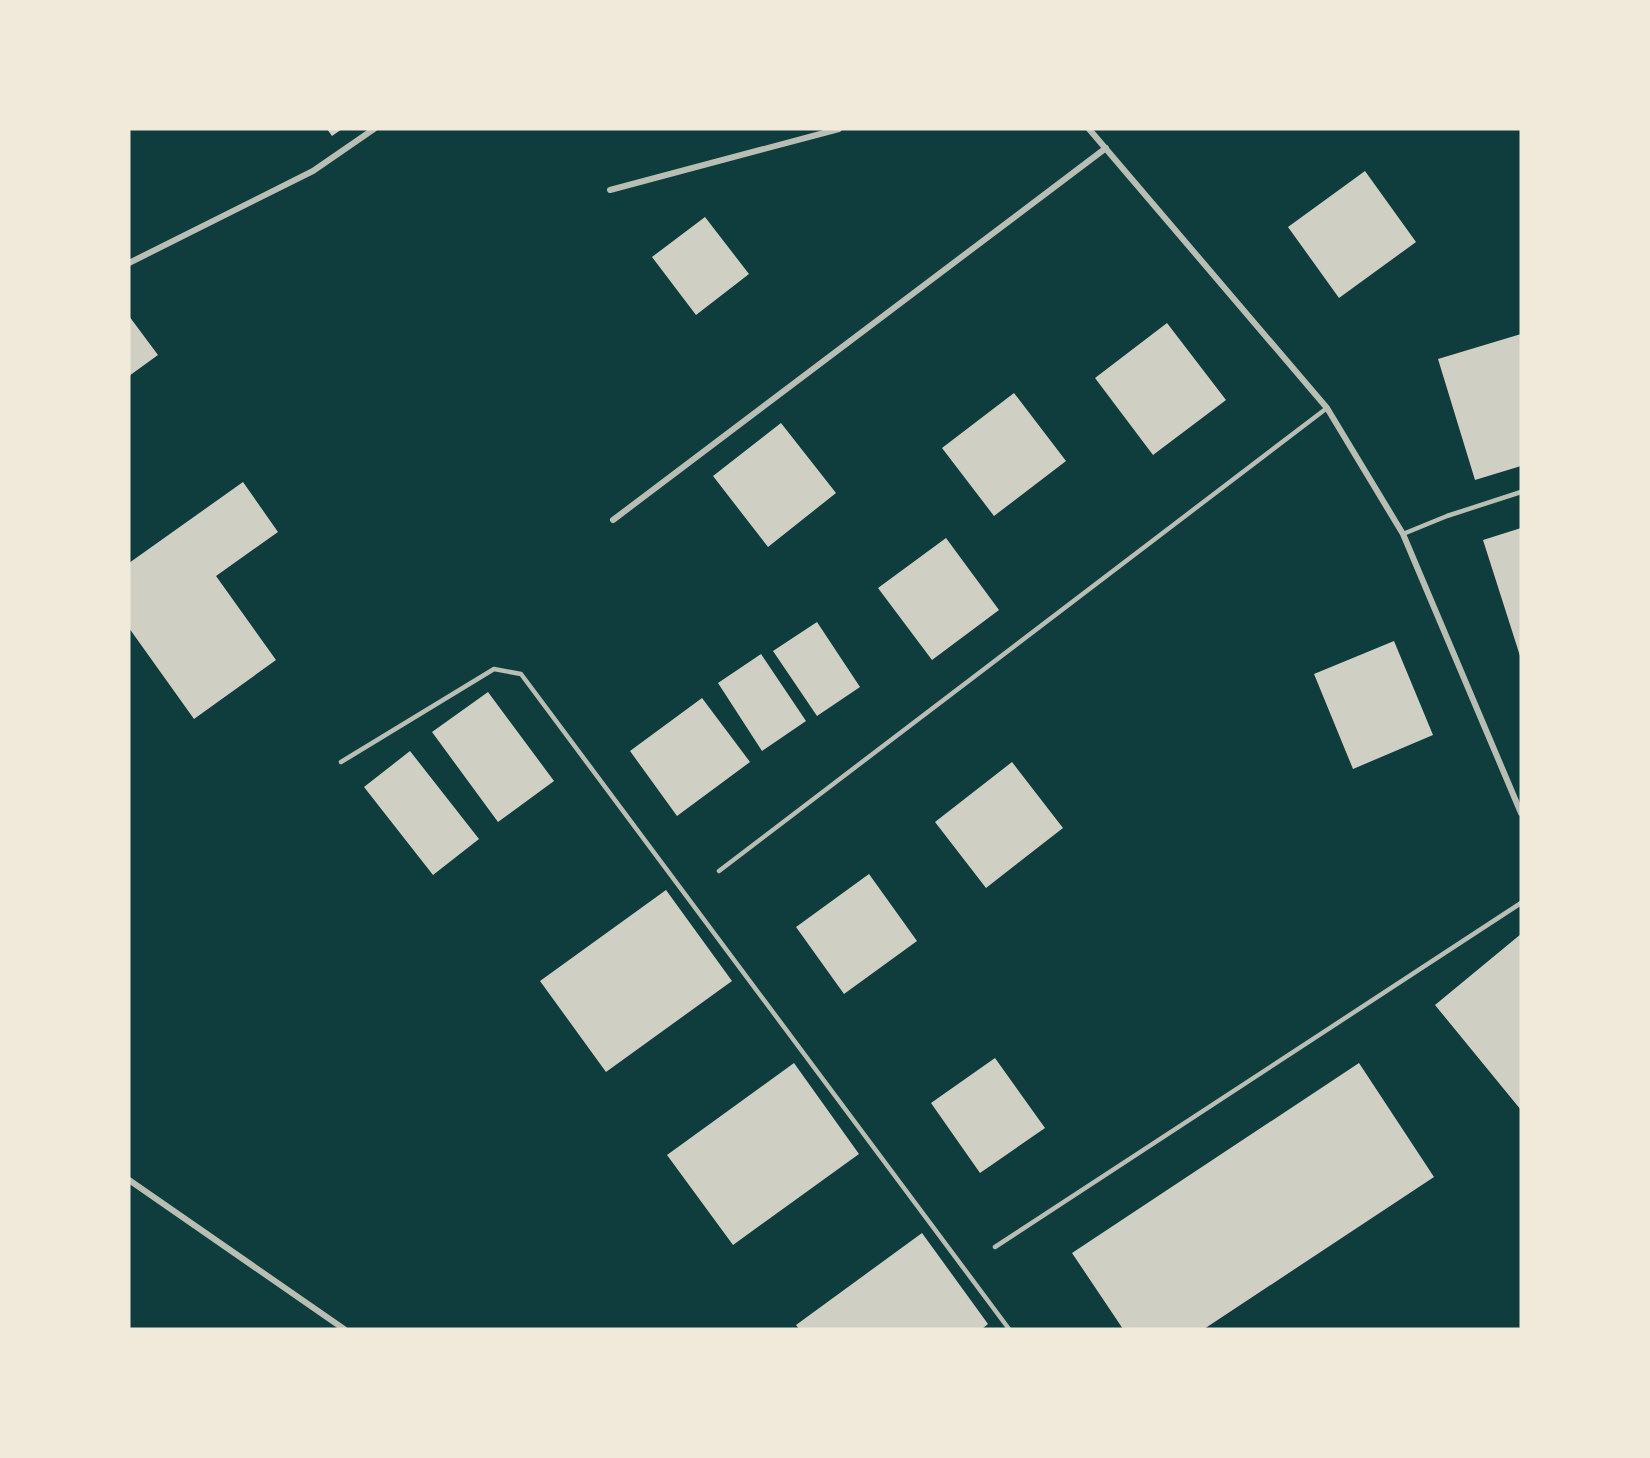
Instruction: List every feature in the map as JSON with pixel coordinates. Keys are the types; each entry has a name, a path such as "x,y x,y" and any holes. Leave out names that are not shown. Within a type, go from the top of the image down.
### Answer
{"street":[{"path":"129,263 313,171 374,129"},
{"path":"610,190 839,129"},
{"path":"1089,129 1326,408 1403,534 1521,813"},
{"path":"613,520 1106,148"},
{"path":"129,1180 344,1329"}],"lane":[{"path":"719,871 1326,408"},
{"path":"1403,534 1447,516 1521,492"},
{"path":"341,762 494,669 521,674 1009,1329"},
{"path":"995,1247 1521,903"}],"building":[{"path":"327,129 342,129 332,136"},
{"path":"1365,171 1416,242 1339,298 1288,227"},
{"path":"705,217 749,274 696,315 652,257"},
{"path":"129,316 158,355 129,376"},
{"path":"1167,323 1226,400 1153,455 1095,378"},
{"path":"1521,334 1521,466 1475,480 1438,359"},
{"path":"1014,393 1066,461 994,516 942,448"},
{"path":"781,423 836,493 768,547 713,476"},
{"path":"243,482 278,532 216,576 276,660 194,719 129,628 129,563"},
{"path":"1521,528 1521,659 1483,540"},
{"path":"946,538 999,610 932,660 878,588"},
{"path":"817,622 860,687 817,716 773,651"},
{"path":"1394,641 1433,735 1353,769 1314,674"},
{"path":"761,654 806,721 762,751 718,683"},
{"path":"488,692 554,781 498,822 432,732"},
{"path":"702,698 750,762 677,816 630,751"},
{"path":"410,751 479,839 433,875 364,787"},
{"path":"1012,762 1063,828 986,888 935,822"},
{"path":"869,874 917,941 844,994 796,927"},
{"path":"666,890 732,981 606,1072 540,981"},
{"path":"1521,934 1521,1110 1435,1005"},
{"path":"995,1058 1045,1128 980,1173 931,1103"},
{"path":"794,1063 859,1154 733,1245 667,1155"},
{"path":"1359,1063 1434,1177 1204,1329 1123,1329 1072,1253"},
{"path":"922,1233 988,1324 982,1329 799,1329 796,1325"}]}
